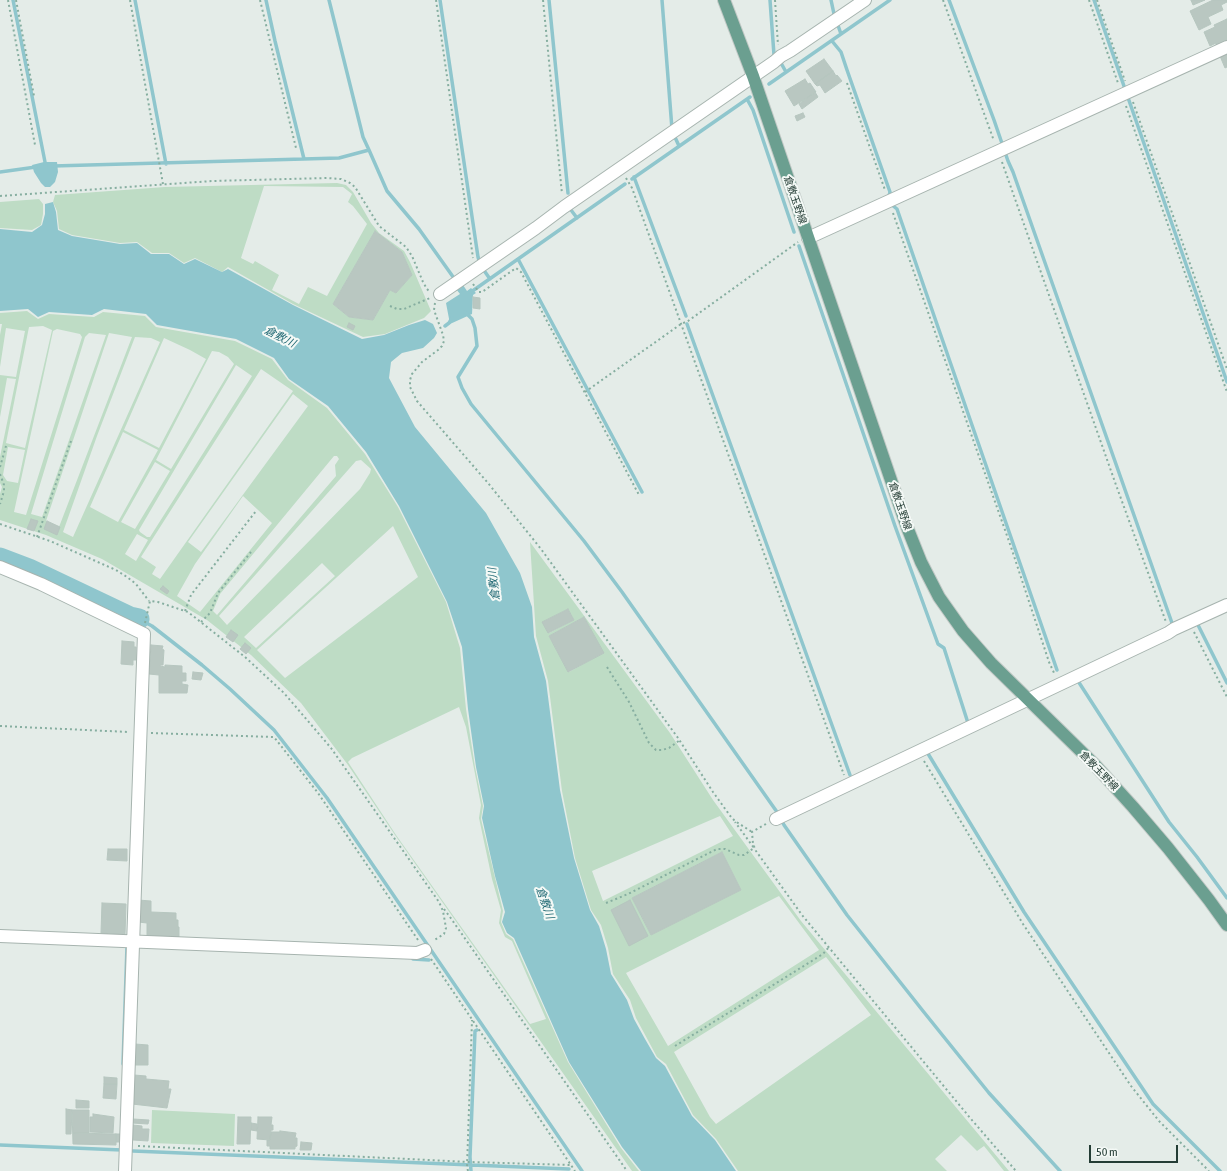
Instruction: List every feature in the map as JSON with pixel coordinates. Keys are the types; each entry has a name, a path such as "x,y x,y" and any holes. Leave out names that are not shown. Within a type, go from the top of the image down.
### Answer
{"main road":[{"name":"倉敷玉野線","path":"724,0 753,76 907,527 921,562 939,597 963,631 991,663 1095,765 1133,807 1196,882 1227,925"}],"street":[{"path":"440,294 778,58 865,0"},
{"path":"808,238 1227,47"},
{"path":"0,567 41,584 144,634 137,732 133,942 125,1171"},
{"path":"780,817 1168,633 1174,628 1227,605"},
{"path":"0,936 417,953 428,947"}],"path":[{"path":"8,0 35,145"},
{"path":"16,0 34,96"},
{"path":"130,0 163,184"},
{"path":"260,0 296,148"},
{"path":"436,0 474,271"},
{"path":"542,0 564,207"},
{"path":"775,0 778,58"},
{"path":"943,0 1002,150 1164,618 1166,623 1174,628"},
{"path":"1089,0 1126,93 1227,369"},
{"path":"1097,0 1126,93 1227,392"},
{"path":"847,82 888,202 897,222 1011,547 1049,662 1060,684"},
{"path":"618,170 627,178 632,188 848,785"},
{"path":"0,196 163,184 327,178 346,180 358,190 379,226 406,247 427,289 431,292 440,294"},
{"path":"586,392 798,242 808,238"},
{"path":"473,284 479,292 484,291 516,268 519,269 586,392 639,495"},
{"path":"390,306 397,309 404,309 440,294"},
{"path":"440,294 434,305 434,310 444,341 442,346 422,362 412,374 410,387 413,394 425,411 488,483 541,549 680,740 713,792 802,915 1016,1171"},
{"path":"37,536 71,442"},
{"path":"0,468 6,446"},
{"path":"0,474 4,485 4,491 0,504"},
{"path":"185,611 191,595 256,511"},
{"path":"0,524 71,549 127,576 136,584 150,601 158,602 185,611 201,622 246,658 284,693 303,714 340,761 439,902 446,928 444,934 428,947"},
{"path":"201,622 210,613 218,593 252,552"},
{"path":"146,619 150,601"},
{"path":"1189,622 1227,697"},
{"path":"606,667 629,702 649,743 656,750 669,748 680,740"},
{"path":"0,726 274,737 318,793 428,947 472,1020 575,1171"},
{"path":"922,757 1023,924 1132,1086 1159,1121 1209,1171"},
{"path":"752,832 780,817"},
{"path":"735,821 752,832 754,848"},
{"path":"606,903 628,894 717,849 725,849 739,855 744,855 754,848"},
{"path":"442,909 450,917 627,1171"},
{"path":"675,1046 823,954 829,947"},
{"path":"468,1171 472,1020"},
{"path":"127,1146 469,1162 571,1165"}],"green space":[{"path":"337,183 346,185 353,192 371,223 379,233 404,251 431,311 424,318 385,334 363,337 293,304 228,267 222,272 195,258 184,263 169,253 152,253 137,242 120,243 72,235 59,229 57,211 53,202 55,195 165,187","holes":["264,186 343,187 352,194 348,202 367,224 327,296 308,287 299,304 272,290 279,275 255,261 253,264 241,258","375,231 402,252 412,275 396,293 390,290 373,320 349,317 333,304"]},
{"path":"39,199 43,204 41,225 32,230 0,228 0,202"},
{"path":"27,311 38,319 49,314 94,317 103,312 145,316 156,327 235,341 272,359 288,380 327,408 365,454 398,507 446,602 460,648 466,709 483,806 481,819 503,911 501,922 506,934 513,939 568,1062 621,1148 639,1171 632,1171 395,835 348,765 301,703 251,655 207,620 102,559 46,535 0,520 0,494 2,487 0,483 0,457 16,379 7,378 0,417 0,375 16,377 25,331 6,328 0,367 0,335 2,324 0,324 0,313","holes":["43,326 52,330 25,448 6,443 29,327","57,329 80,334 82,337 26,515 14,512 53,331","89,333 106,335 42,517 31,514 85,337","109,333 132,337 59,527 46,521","135,337 151,338 160,342 73,537 63,532 97,436","164,338 206,359 159,448 124,430","212,351 219,352 228,357 234,364 171,469 156,460","236,365 252,376 150,537 147,537 139,530","261,369 293,391 160,579 152,574 156,567 141,557","293,394 308,406 201,552 188,542","123,432 158,450 118,522 90,507","8,447 25,450 18,483 7,481 3,475","334,456 337,456 339,459 335,465 336,476 217,615 213,611 220,594","361,460 371,469 360,489 227,625 219,616 356,461","155,462 170,471 135,529 121,522","243,496 272,523 200,612 177,596 195,564","393,526 418,577 285,678 257,650","137,534 148,540 136,561 125,554","322,563 335,576 256,648 244,637","459,707 466,727 481,805 479,818 492,879 501,910 499,923 505,937 512,941 546,1019 530,1024 396,835 348,762 352,758"]},
{"path":"530,542 670,733 713,800 801,921 1009,1171 1004,1171 984,1146 977,1151 961,1135 935,1159 947,1171 738,1171 716,1139 693,1115 666,1064 657,1057 636,1018 630,1000 613,974 608,948 601,925 591,910 575,858 562,791 548,681 536,636","holes":["568,609 574,620 549,633 543,622","584,617 603,653 569,672 549,636","720,816 733,836 603,901 592,871","722,852 741,890 651,935 632,898","779,896 819,950 668,1046 626,973","826,957 871,1015 716,1124 710,1117 674,1052"]},
{"path":"152,1110 235,1114 234,1146 151,1143"}],"water":[{"path":"44,162 57,162 58,172 55,182 50,187 45,187 41,183 34,172 32,165"},
{"name":"倉敷川","path":"53,202 58,230 72,236 120,244 137,243 151,254 169,254 184,264 195,259 222,272 228,269 293,305 362,339 384,335 425,320 433,324 437,333 434,338 423,348 402,353 391,362 389,378 415,427 486,513 520,573 532,607 534,637 546,681 560,790 574,858 590,910 599,926 606,949 611,974 627,1000 634,1019 645,1039 656,1058 665,1066 692,1116 715,1140 736,1171 641,1171 622,1147 569,1062 514,938 507,933 502,922 505,912 482,818 484,806 476,767 468,709 462,647 447,602 399,506 366,452 328,406 289,379 274,358 236,339 157,325 146,314 104,309 92,315 49,312 38,317 28,309 0,311 0,229 32,232 42,225 45,214 45,204"},
{"path":"463,285 467,291 471,288 476,293 473,295 472,314 450,324 446,303 460,294 456,289"}],"building":[{"path":"1191,0 1205,0 1193,5"},
{"path":"1213,0 1227,0 1227,2 1221,5 1223,10 1208,17 1211,24 1199,30 1190,11"},
{"path":"1227,19 1227,40 1210,46 1204,32"},
{"path":"1227,53 1227,67 1225,68 1220,56"},
{"path":"824,59 833,71 815,84 806,71"},
{"path":"833,71 842,81 825,93 820,85 817,86 815,84"},
{"path":"805,79 808,84 810,83 816,92 794,106 785,91"},
{"path":"815,92 818,97 802,109 799,104"},
{"path":"803,113 805,117 797,121 795,116"},
{"path":"375,231 402,252 412,275 396,293 390,290 373,320 349,317 333,304"},
{"path":"473,297 480,298 480,309 473,308"},
{"path":"349,323 355,326 353,330 347,327"},
{"path":"31,519 38,521 34,531 27,529"},
{"path":"47,521 60,527 57,535 44,529"},
{"path":"163,586 169,591 167,594 160,589"},
{"path":"568,609 574,620 548,633 542,622"},
{"path":"584,617 604,653 568,672 549,636"},
{"path":"231,630 238,635 233,642 226,637"},
{"path":"122,641 134,642 134,647 136,647 136,660 133,660 133,665 121,664"},
{"path":"245,643 251,648 246,654 240,649"},
{"path":"151,645 163,646 163,665 160,666 182,666 182,673 186,673 186,681 182,681 182,684 188,685 187,693 159,693 159,675 149,674"},
{"path":"193,672 203,673 201,680 192,679"},
{"path":"108,849 127,849 127,861 107,860"},
{"path":"722,852 741,890 651,935 632,898"},
{"path":"138,900 151,901 151,912 176,913 176,920 178,920 179,927 179,937 147,936 147,923 138,922"},
{"path":"630,900 648,936 629,946 611,910"},
{"path":"102,903 126,904 125,935 101,933"},
{"path":"135,1044 148,1045 148,1065 134,1065"},
{"path":"134,1075 146,1076 146,1079 169,1081 168,1089 171,1089 167,1108 132,1104"},
{"path":"104,1077 117,1078 117,1084 104,1084"},
{"path":"104,1084 117,1084 116,1099 103,1098"},
{"path":"76,1100 89,1101 89,1108 76,1108"},
{"path":"66,1109 72,1110 71,1134 66,1134"},
{"path":"72,1110 89,1110 89,1133 73,1133 116,1134 116,1145 73,1144"},
{"path":"93,1114 114,1117 113,1133 90,1132 90,1117 93,1117"},
{"path":"238,1117 251,1117 250,1144 237,1144"},
{"path":"258,1117 272,1117 271,1125 273,1125 273,1130 271,1130 270,1140 257,1139"},
{"path":"133,1119 149,1120 148,1124 132,1123"},
{"path":"251,1123 257,1124 257,1131 251,1130"},
{"path":"133,1125 142,1126 142,1129 149,1129 148,1141 133,1140"},
{"path":"280,1131 296,1133 295,1138 297,1138 297,1146 295,1149 270,1149 270,1146 267,1146 267,1140 270,1140 271,1132"},
{"path":"116,1134 120,1134 119,1142 116,1142"},
{"path":"301,1142 312,1143 311,1150 300,1150"}],"waterway":[{"path":"13,0 46,167"},
{"path":"135,0 166,164"},
{"path":"266,0 304,159"},
{"path":"329,0 363,137 369,150"},
{"path":"440,0 480,264"},
{"path":"549,0 568,193"},
{"path":"662,0 672,129"},
{"path":"770,0 774,55 786,72"},
{"path":"831,0 841,34"},
{"path":"769,84 890,0"},
{"path":"949,0 1013,172 1172,623"},
{"path":"1094,0 1227,382"},
{"path":"832,41 841,52 890,192 889,196 892,205 897,209 1057,670"},
{"path":"632,179 750,97"},
{"path":"747,99 753,110 794,232"},
{"path":"674,135 679,146"},
{"path":"53,166 339,158 369,150 387,191 419,229 456,281"},
{"path":"0,172 36,167"},
{"path":"634,177 686,316"},
{"path":"471,292 625,184"},
{"path":"571,210 577,218"},
{"path":"799,246 895,526 938,644 944,648 968,723"},
{"path":"518,259 642,492"},
{"path":"483,269 490,279"},
{"path":"465,312 472,319 475,328 477,346 458,377 471,404 584,541 622,592 777,812 784,825 847,915 989,1093 1060,1171"},
{"path":"445,326 452,318"},
{"path":"687,324 850,775"},
{"path":"0,558 29,569 130,617 139,619"},
{"path":"139,619 152,626 202,665 274,730 327,798 582,1171"},
{"path":"1197,623 1227,683"},
{"path":"1078,681 1169,822 1227,898"},
{"path":"927,752 1024,912 1153,1104 1220,1171"},
{"path":"123,1064 127,946"},
{"path":"413,959 429,960"},
{"path":"471,1171 470,1157 475,1031 477,1030"},
{"path":"0,1145 122,1150"},
{"path":"133,1151 569,1169"}]}
